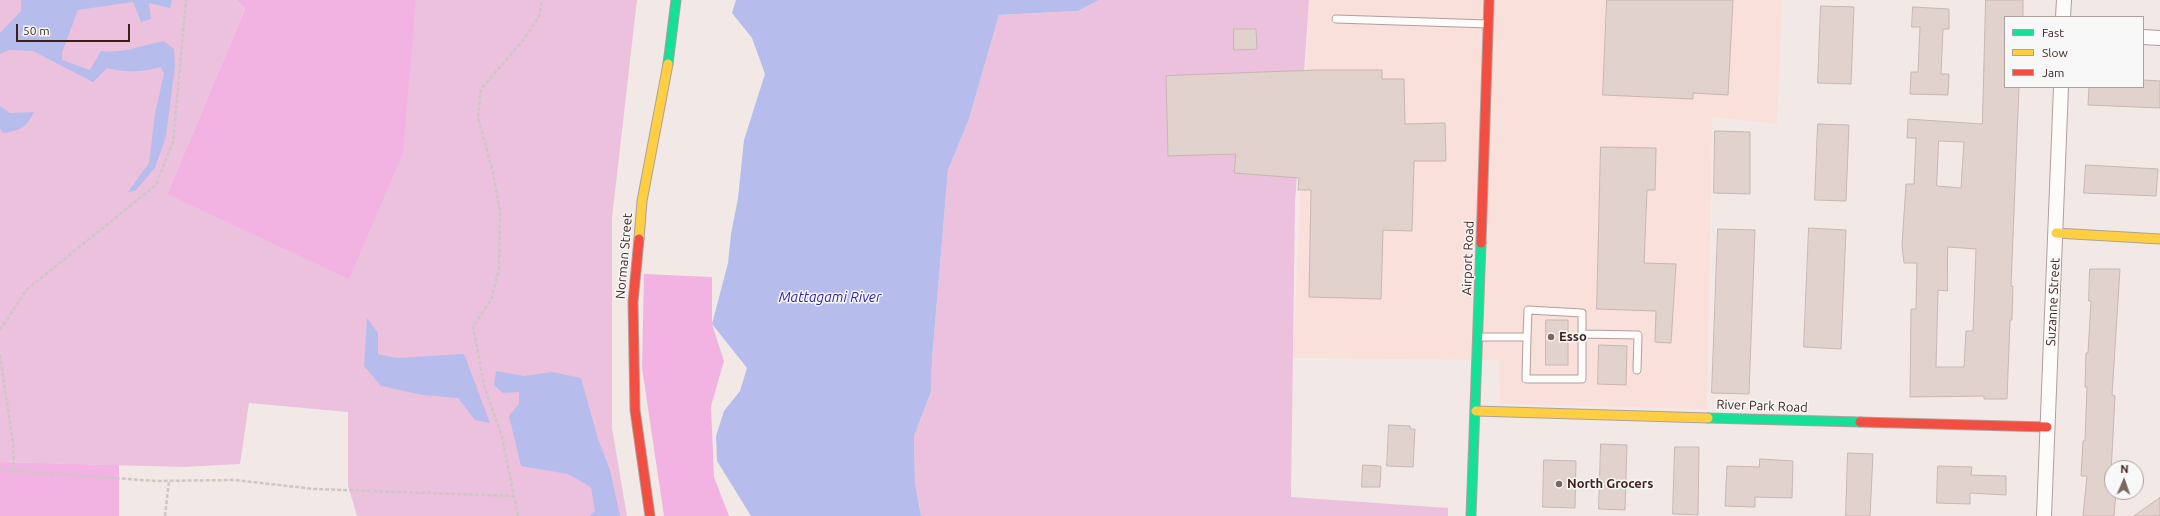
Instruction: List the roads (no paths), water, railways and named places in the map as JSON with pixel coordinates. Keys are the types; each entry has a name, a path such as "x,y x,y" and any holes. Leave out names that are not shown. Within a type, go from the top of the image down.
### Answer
{"street":[{"name":"Norman Street","path":"650,516 635,410 633,302 642,201 666,84 676,0"},
{"name":"Airport Road","path":"1471,516 1476,411 1489,0"},
{"path":"2063,16 2064,0"},
{"path":"2144,37 2160,38"},
{"name":"Suzanne Street","path":"2044,516 2061,88"},
{"path":"2056,233 2160,239"},
{"name":"River Park Road","path":"1476,411 2047,427"}],"lane":[{"path":"1336,19 1488,24"},
{"path":"1528,310 1582,313 1582,379 1526,379 1527,337 1528,310"},
{"path":"1582,334 1638,335 1637,370"},
{"path":"1478,337 1527,337"}],"water":[{"path":"21,0 172,0 170,8 149,3 151,19 141,22 133,2 78,10 62,53 62,60 90,70 101,51 109,52 125,50 164,41 174,49 175,66 166,136 155,168 135,191 128,192 149,163 155,114 164,73 161,67 134,71 120,71 107,68 93,82 33,51 9,50 0,54 0,33 21,11"},
{"name":"Mattagami River","path":"736,0 1099,0 1078,11 999,15 969,119 948,170 932,360 931,392 914,436 915,483 921,516 751,516 717,461 716,436 724,411 740,391 747,368 712,324 728,263 731,234 738,198 744,140 765,74 752,38 732,13"},
{"path":"0,106 10,113 34,112 26,125 14,131 3,133 0,128"},
{"path":"367,318 378,333 378,354 396,358 464,354 490,423 475,420 458,398 423,395 381,386 364,366"},
{"path":"496,371 524,376 552,372 581,378 598,439 610,470 620,516 590,516 595,511 591,487 568,474 521,466 509,416 519,404 519,392 503,393 494,385"}],"place":[{"name":"Esso","path":"1551,337"},
{"name":"North Grocers","path":"1559,484"}]}
